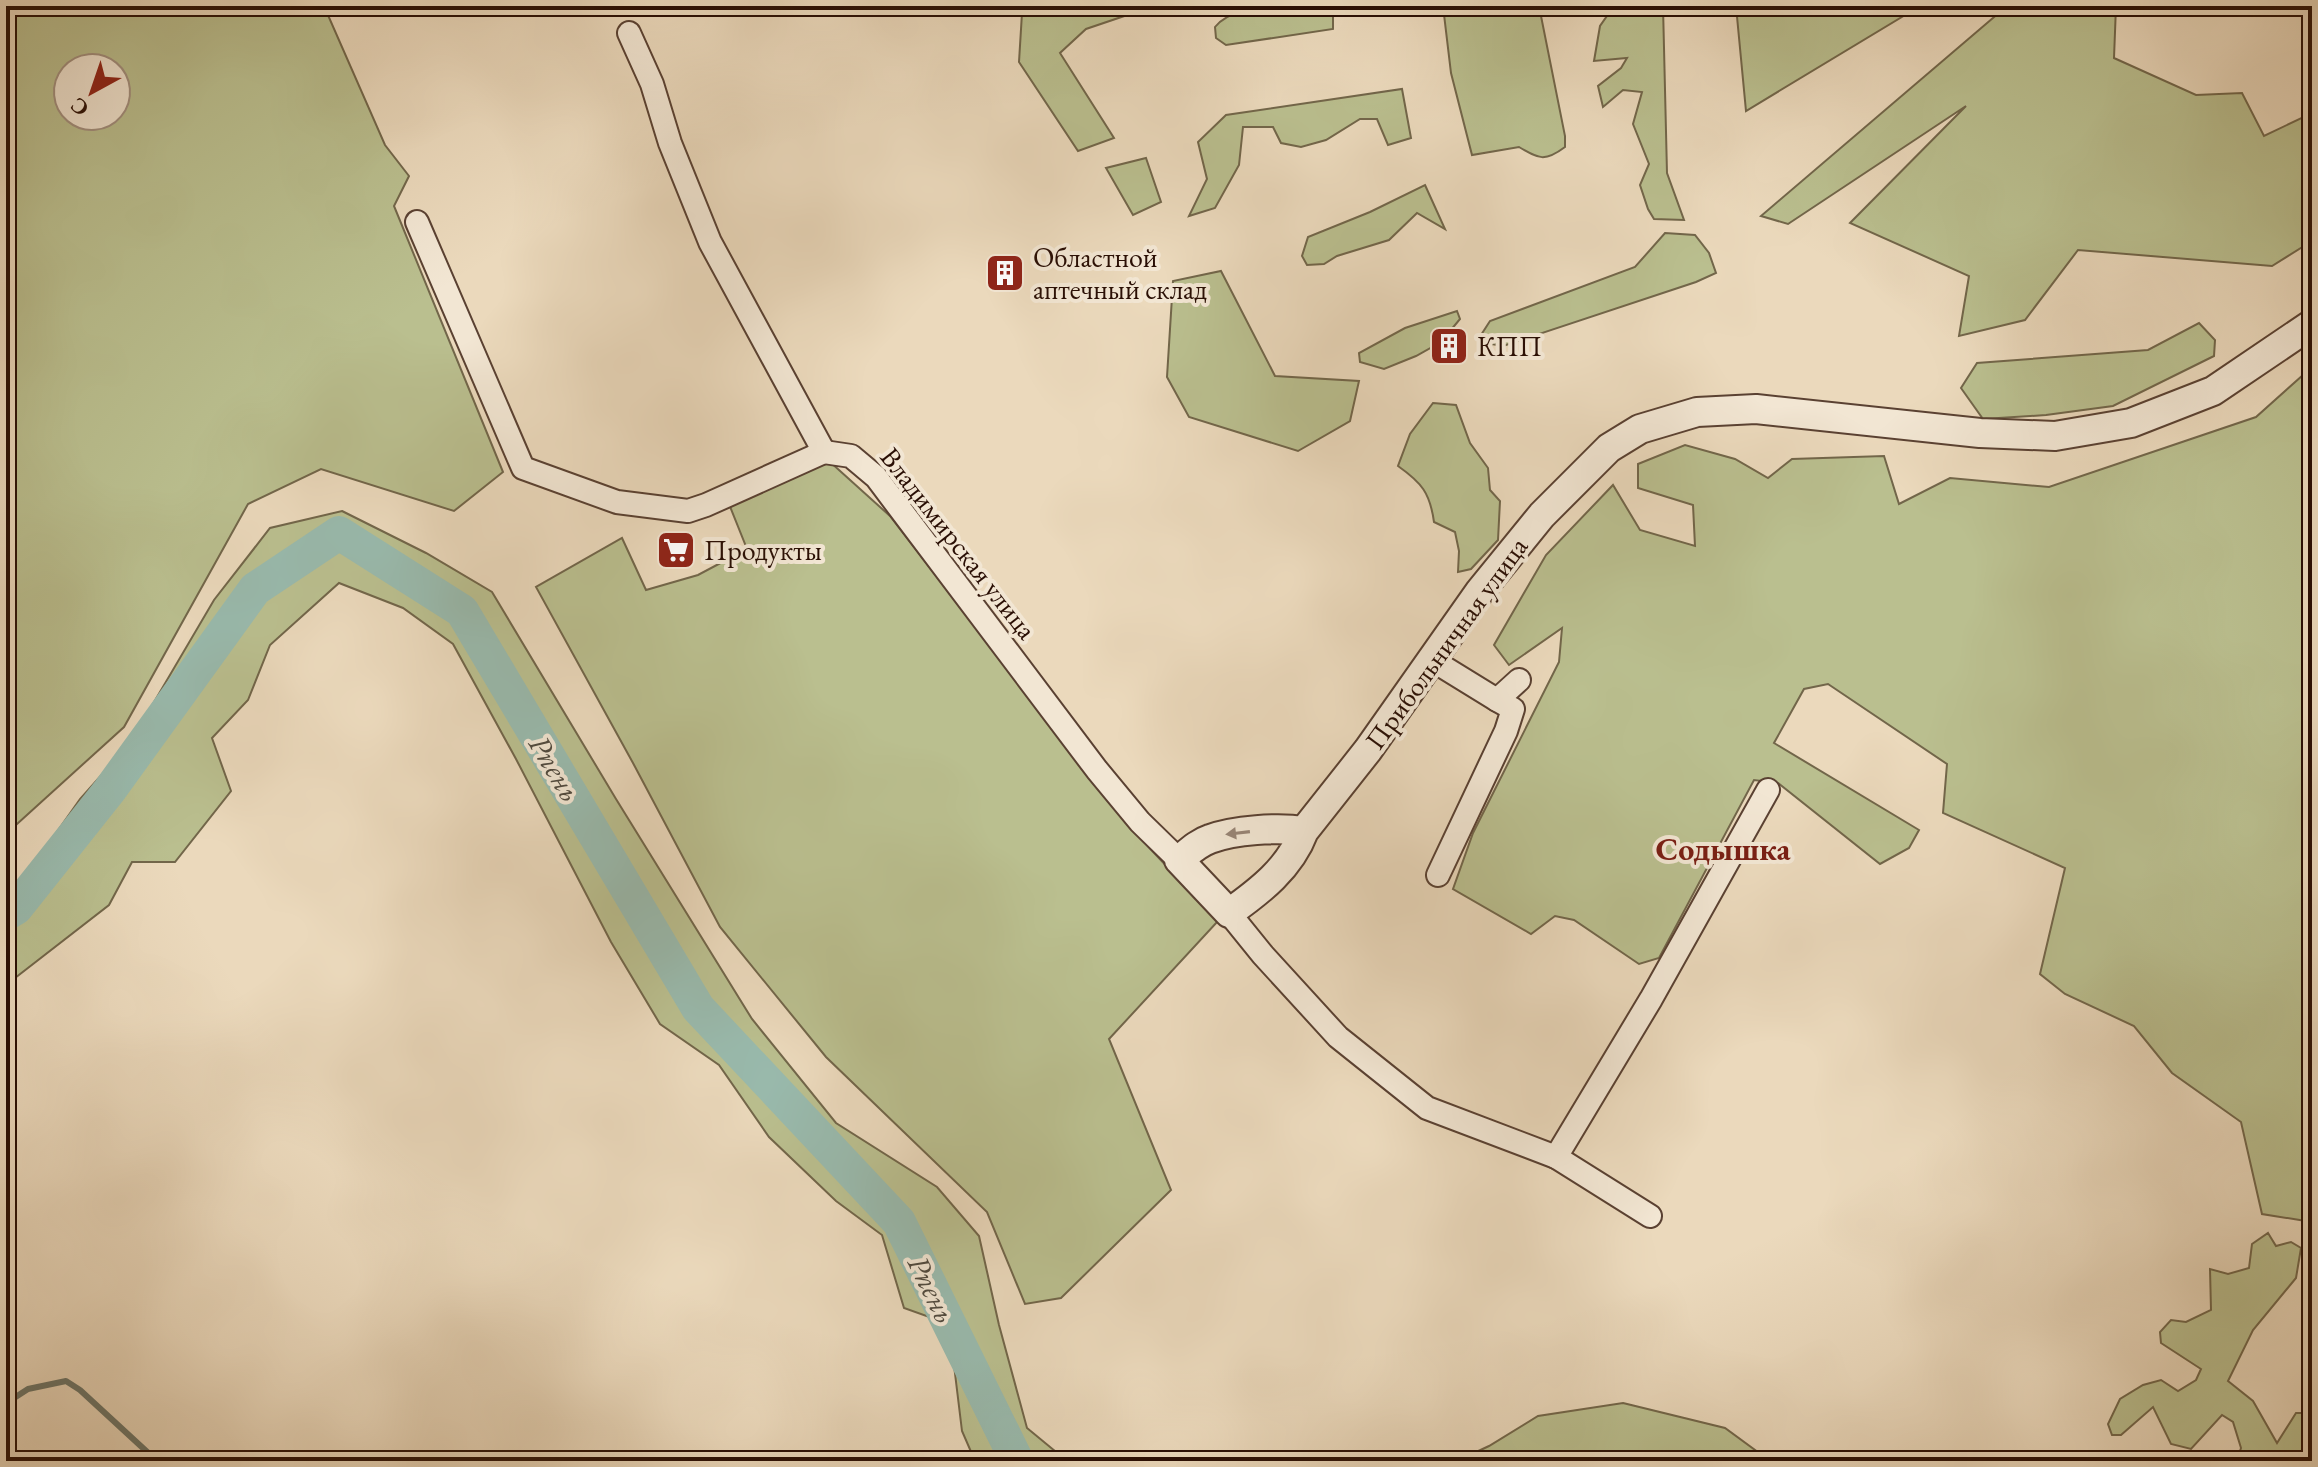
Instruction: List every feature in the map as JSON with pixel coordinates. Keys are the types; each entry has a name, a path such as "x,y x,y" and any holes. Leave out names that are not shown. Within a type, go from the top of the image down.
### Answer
{"street":[{"path":"417,222 523,468 617,502 688,511 824,452 710,242 670,143 652,84 629,33"},
{"name":"Прибольничная улица","path":"1229,913 1280,872 1304,831 1368,750 1510,553 1542,515 1609,448 1640,429 1697,412 1756,409 1980,433 2055,436 2131,423 2213,391 2312,324"},
{"name":"Владимирская улица","path":"824,452 851,456 876,477 1097,770 1140,822 1179,860"},
{"path":"1432,660 1513,709 1506,731 1438,875"},
{"path":"1497,700 1519,680"},
{"path":"1556,1157 1651,999 1768,790"},
{"path":"1304,831 1223,835 1207,840 1179,860 1338,1037 1427,1108 1556,1157 1650,1216"}],"green space":[{"path":"6,6 324,6 385,145 409,176 394,206 503,472 454,511 321,469 248,504 124,727 6,834"},
{"path":"1028,6 1154,6 1086,29 1060,53 1114,138 1078,151 1019,62 1022,13"},
{"path":"1329,6 1333,11 1333,29 1226,45 1216,38 1215,27 1230,16 1248,10"},
{"path":"1443,6 1539,6 1565,147 1547,157 1537,156 1519,147 1472,155 1451,73"},
{"path":"1614,6 1663,6 1667,173 1684,220 1654,219 1640,185 1649,164 1633,124 1642,92 1623,90 1603,107 1598,86 1621,68 1627,58 1594,61 1600,26"},
{"path":"1736,6 1920,6 1746,111"},
{"path":"2007,6 2116,6 2114,58 2196,95 2242,93 2264,136 2312,113 2312,241 2272,266 2078,250 2025,320 1959,336 1969,276 1850,223 1966,106 1788,224 1761,216"},
{"path":"1402,89 1411,138 1388,145 1377,119 1360,119 1326,140 1301,147 1281,143 1273,127 1243,127 1239,165 1215,208 1189,216 1207,179 1198,142 1226,115"},
{"path":"1146,158 1161,202 1133,215 1106,168"},
{"path":"1425,185 1445,229 1417,213 1389,240 1337,256 1324,264 1307,265 1302,256 1308,237"},
{"path":"1665,233 1695,235 1709,253 1716,273 1503,346 1486,343 1481,335 1490,321 1635,267"},
{"path":"1221,271 1275,376 1359,381 1350,421 1298,451 1189,417 1167,377 1173,281"},
{"path":"1457,311 1460,319 1441,342 1416,356 1384,369 1360,362 1359,353 1405,328"},
{"path":"2199,323 2215,340 2214,356 2113,406 1983,419 1961,388 1977,363 2148,350"},
{"path":"2312,367 2312,1222 2262,1214 2241,1122 2172,1073 2134,1026 2065,994 2040,974 2065,868 1943,813 1947,764 1828,684 1804,689 1774,743 1919,830 1909,848 1880,864 1778,783 1754,780 1659,958 1639,964 1574,920 1555,916 1531,934 1453,889 1473,833 1559,662 1562,628 1509,665 1494,645 1546,555 1613,485 1640,530 1695,546 1693,505 1638,488 1638,464 1685,445 1735,459 1768,478 1792,459 1884,456 1899,504 1950,478 2049,487 2256,417"},
{"path":"1433,403 1456,405 1470,443 1488,468 1490,490 1500,501 1498,540 1471,569 1458,572 1459,551 1455,532 1434,522 1424,490 1398,466 1410,434"},
{"path":"829,461 890,516 1128,825 1218,921 1109,1039 1171,1190 1061,1298 1025,1304 987,1212 826,1057 720,927 536,587 622,538 646,590 698,575 747,549 729,504"},
{"path":"342,511 426,553 492,592 752,1019 836,1123 937,1187 979,1236 1027,1428 1067,1461 975,1461 962,1431 949,1324 904,1308 882,1235 836,1201 769,1137 719,1065 660,1024 611,942 453,644 403,608 339,583 270,645 248,700 212,738 231,791 175,862 132,862 109,905 6,985 6,896 14,893 80,799 130,743 214,600 270,528"},
{"path":"2268,1233 2276,1246 2291,1242 2301,1248 2296,1278 2253,1330 2228,1381 2253,1401 2277,1443 2296,1413 2312,1413 2312,1461 2237,1460 2241,1448 2233,1422 2222,1415 2191,1449 2171,1444 2153,1407 2121,1435 2112,1435 2108,1424 2120,1399 2143,1385 2161,1380 2178,1391 2196,1380 2201,1369 2161,1343 2160,1332 2171,1320 2186,1322 2211,1310 2210,1269 2228,1274 2249,1268 2252,1244"},
{"path":"1623,1403 1725,1428 1770,1461 1457,1461 1489,1446 1538,1416"}],"waterway":[{"name":"Рпень","path":"6,914 16,908 109,791 255,589 339,533 462,611 698,1008 899,1222 1017,1461"},
{"path":"6,1399 11,1400 28,1389 66,1381 80,1390 157,1461"}],"place":[{"name":"Областной аптечный склад","path":"1005,273"},
{"name":"КПП","path":"1449,346"},
{"name":"Продукты","path":"676,550"}],"district":[{"name":"Содышка","path":"1723,849"}]}
